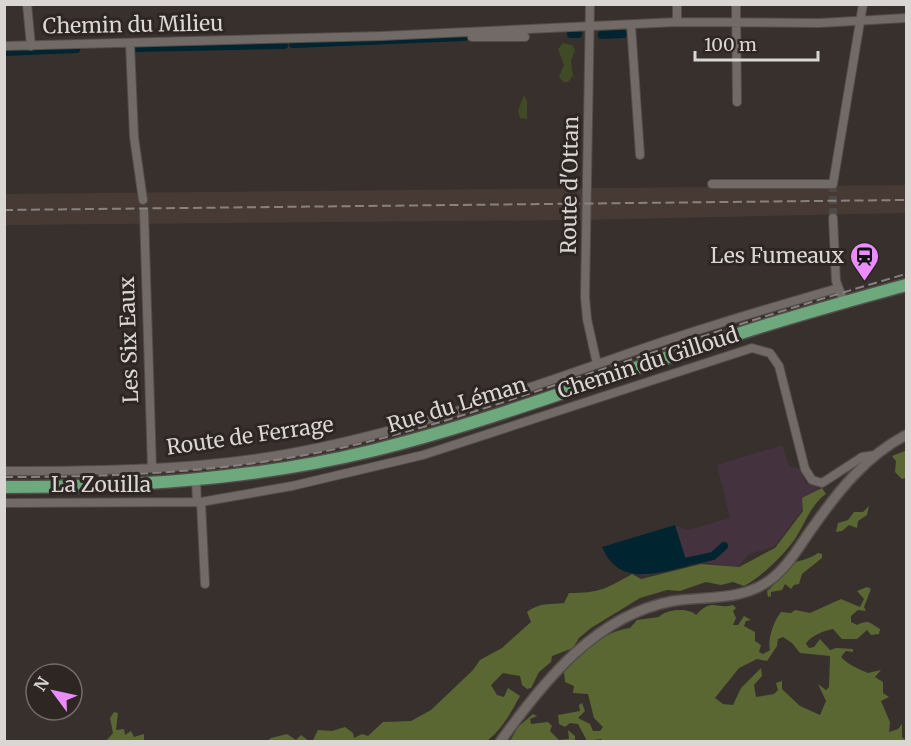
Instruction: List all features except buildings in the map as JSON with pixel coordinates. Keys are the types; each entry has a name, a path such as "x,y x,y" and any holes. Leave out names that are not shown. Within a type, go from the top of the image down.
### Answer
{"main road":[{"name":"Rue du Léman","path":"4,487 113,485 196,480 291,467 424,436 844,302 906,285"}],"street":[{"path":"27,4 31,46"},
{"name":"Route d'Ottan","path":"590,4 585,297 586,319 597,364"},
{"path":"677,4 677,22"},
{"path":"736,4 737,102"},
{"path":"712,184 833,184 862,21 863,4"},
{"name":"Chemin du Milieu","path":"4,46 130,44 677,22 862,21 906,18"},
{"path":"632,25 640,155"},
{"path":"472,38 525,37"},
{"path":"130,44 134,137 143,200"},
{"name":"Les Six Eaux","path":"144,212 152,468"},
{"path":"833,218 838,288 844,302"},
{"name":"Route de Ferrage","path":"4,471 152,468 219,463 286,454 362,437 438,416 838,288"},
{"name":"Chemin du Gilloud","path":"199,502 292,486 423,455 752,348 770,353 779,366 805,469 812,480 822,483 862,457 875,455"},
{"path":"500,741 553,676 585,644 608,627 658,605 733,596 769,581 784,566 845,485 875,455 906,435"},
{"path":"196,480 205,584"},
{"name":"La Zouilla","path":"4,503 199,502"}],"shaded area":[{"path":"906,185 906,213 581,220 5,225 4,194"},
{"path":"782,445 789,466 800,469 806,483 820,487 774,547 749,554 737,567 700,562 644,576 618,568 604,553 602,547 675,525 688,530 730,518 717,465"}],"green space":[{"path":"563,43 572,45 575,50 571,61 573,76 568,82 564,82 559,77 564,65 558,49"},
{"path":"524,95 527,101 527,119 520,118 518,111"},
{"path":"906,447 906,478 902,479 895,472 896,461 892,456 905,451"},
{"path":"822,488 826,494 812,509 790,546 751,582 744,586 733,582 721,585 706,582 680,591 667,590 640,598 591,628 579,638 573,648 552,656 551,662 539,672 531,688 527,689 522,685 520,676 503,673 491,685 497,695 504,697 508,688 520,696 502,726 487,741 312,742 318,730 332,731 345,727 353,733 354,738 362,734 368,736 383,722 411,721 431,710 473,670 480,660 502,648 531,622 527,612 541,605 564,603 569,593 602,589 632,574 641,579 701,564 739,567 775,548 803,511 802,498"},
{"path":"869,506 867,515 858,521 857,528 849,525 842,531 836,532 838,523 848,520 854,512 863,512"},
{"path":"818,553 822,554 822,558 802,574 799,584 794,585 791,589 785,584 782,590 771,592 771,596 768,597 767,591 788,566"},
{"path":"867,587 871,589 864,607 866,611 858,610 851,616 851,622 857,625 869,623 880,629 879,634 871,635 867,630 857,639 842,639 833,629 818,634 806,644 809,648 814,647 820,639 830,650 853,649 853,652 846,651 841,657 850,665 868,673 881,670 875,677 883,682 883,693 889,697 881,701 890,722 889,732 898,729 902,724 902,737 906,741 604,742 601,739 587,741 578,724 570,723 565,727 559,724 558,715 580,711 579,705 582,703 585,711 578,718 590,724 593,731 600,731 603,727 594,718 588,694 573,693 574,686 565,682 564,672 593,644 611,633 630,628 637,620 659,617 667,612 678,610 689,611 696,615 710,605 733,605 736,608 733,611 736,618 733,625 738,625 744,616 751,620 746,621 744,626 755,632 755,641 761,645 759,652 763,654 770,650 769,641 772,630 781,612 791,613 795,610 810,613 841,599 860,607 864,599 857,591","holes":["783,637 800,653 830,656 829,687 826,690 818,684 826,701 820,715 800,706 782,689 782,681 776,683 778,690 774,694 756,697 754,685 762,676 761,668 741,688 733,705 723,704 715,698 739,668 757,659 767,661 777,646 778,639"]},
{"path":"114,712 118,713 116,730 124,729 125,735 131,731 134,737 144,734 144,741 106,741 113,733 110,718"},
{"path":"533,714 537,716 530,719 531,724 548,722 552,726 550,731 559,740 569,739 568,730 575,736 575,740 510,741 518,727"},
{"path":"287,734 296,740 301,735 309,741 267,741"}],"water":[{"path":"675,525 688,566 651,574 628,572 618,568 602,547"}],"waterway":[{"path":"571,34 578,34"},
{"path":"602,35 623,34"},
{"path":"293,44 464,37"},
{"path":"134,48 284,45"},
{"path":"4,52 76,49"},
{"path":"676,564 713,556 724,546"}],"tunnel":[{"path":"833,184 833,218"}],"railway":[{"path":"4,210 906,200"},
{"path":"4,477 124,475 203,469 282,459 356,445 459,416 711,334 906,274"}],"place":[{"name":"Les Fumeaux","path":"865,282"}]}
